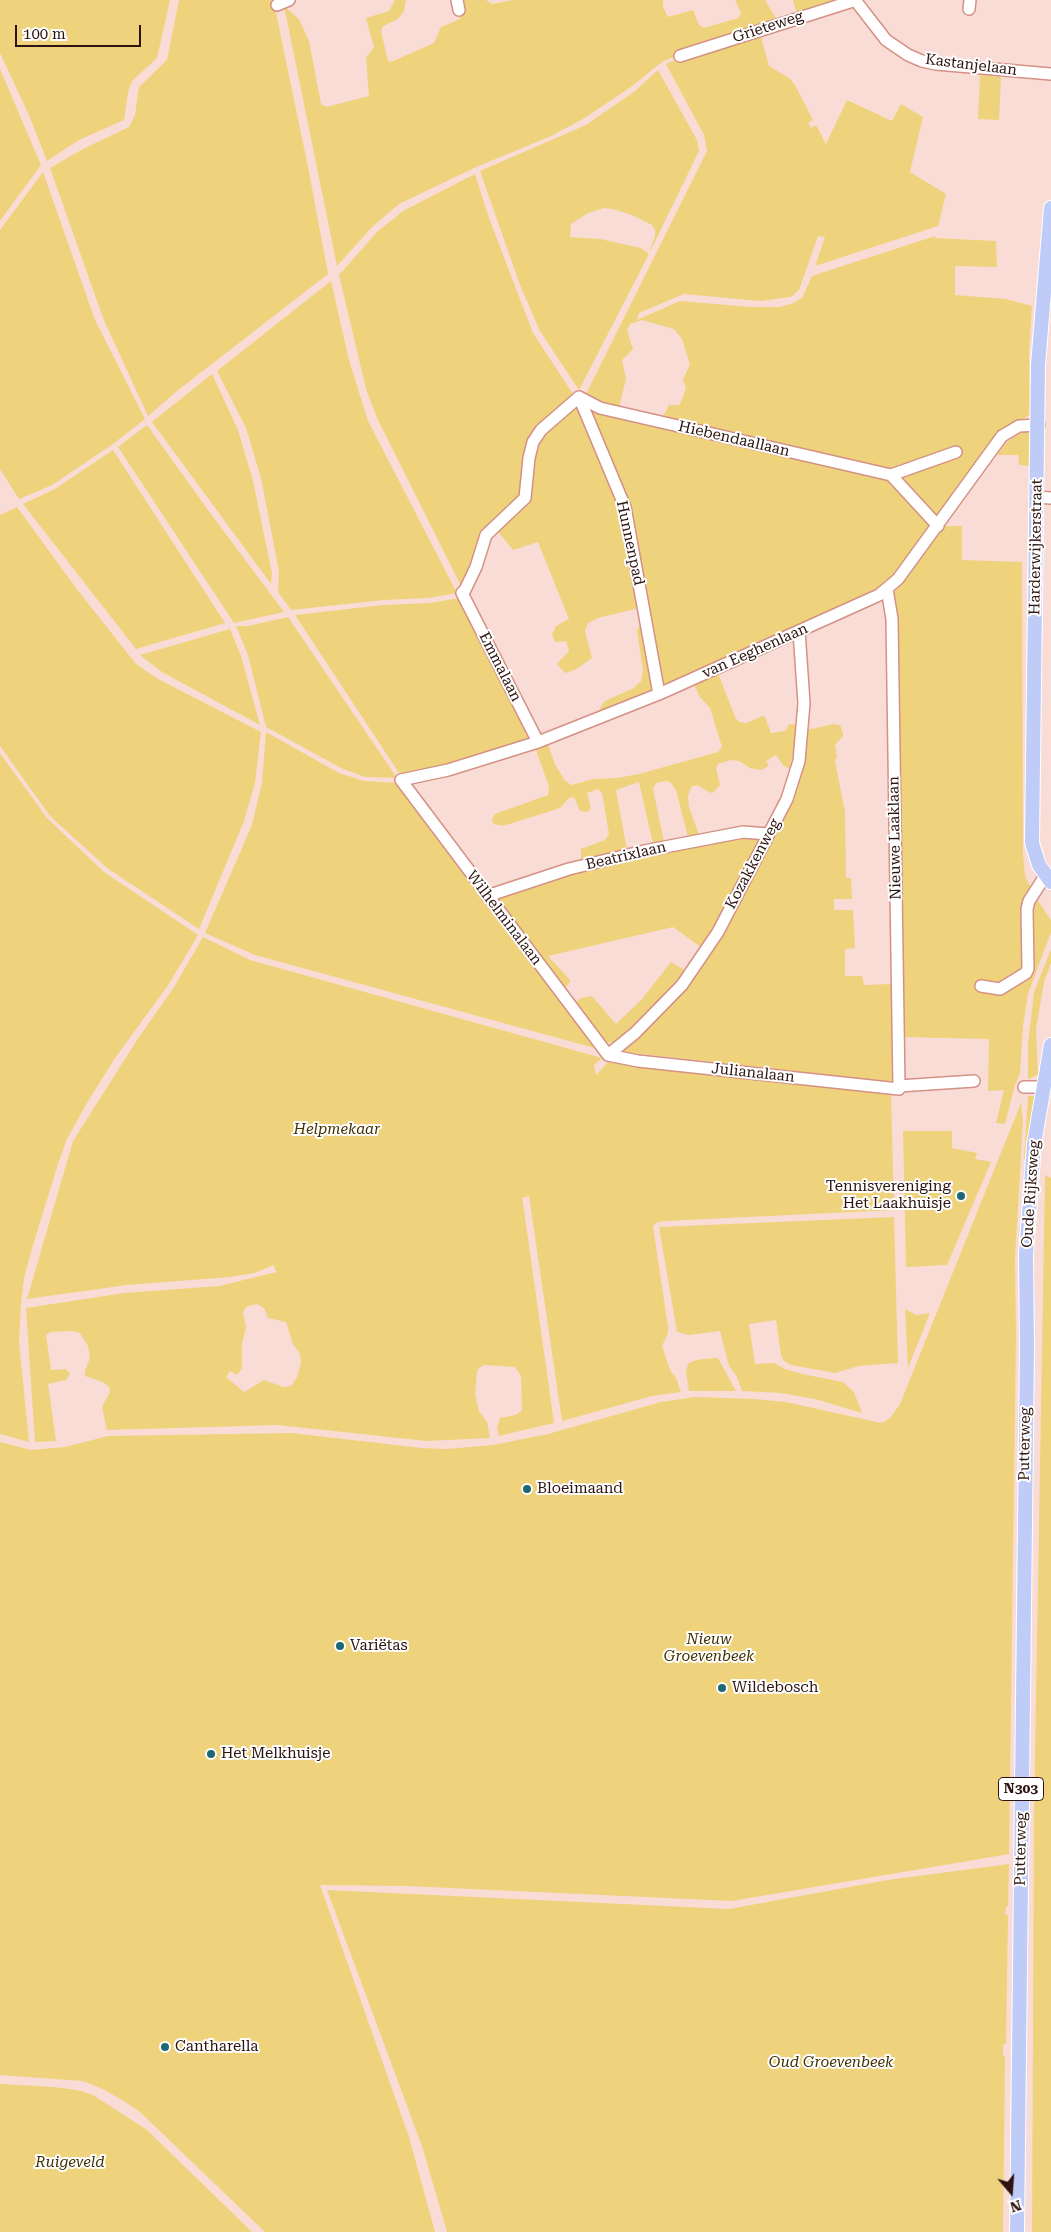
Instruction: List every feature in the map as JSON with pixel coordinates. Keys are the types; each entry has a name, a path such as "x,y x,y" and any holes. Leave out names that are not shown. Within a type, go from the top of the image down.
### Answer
{"main road":[{"name":"Harderwijkerstraat","path":"1048,879 1039,865 1032,843 1036,497 1039,425 1038,365 1051,208"},
{"name":"Oude Rijksweg","path":"1027,1345 1026,1255 1029,1199 1042,1087 1051,1045"},
{"name":"Putterweg","path":"1017,2232 1027,1345"}],"street":[{"path":"277,6 289,0"},
{"name":"Grieteweg","path":"680,56 855,0"},
{"name":"Kastanjelaan","path":"855,0 886,40 908,56 936,64 1051,74"},
{"name":"Hiebendaallaan","path":"579,397 600,408 891,475"},
{"name":"Emmalaan","path":"538,742 462,593 476,567 486,535 524,498 533,442 541,430 579,397"},
{"name":"Hunnenpad","path":"579,397 625,507 660,694"},
{"name":"van Eeghenlaan","path":"400,780 448,770 538,742 660,694 879,595 898,578 938,526 1002,436 1019,426 1039,425"},
{"path":"938,526 891,475 956,452"},
{"path":"1036,497 1051,498"},
{"name":"Nieuwe Laaklaan","path":"887,589 892,629 899,1088"},
{"name":"Kozakkenweg","path":"608,1055 641,1027 682,985 718,932 787,799 799,761 804,703 799,631"},
{"name":"Wilhelminalaan","path":"400,780 608,1055"},
{"name":"Beatrixlaan","path":"487,896 569,869 644,851 743,832 768,834"},
{"path":"981,986 1000,989 1026,973 1028,969 1027,909 1029,901 1048,879"},
{"name":"Julianalaan","path":"608,1055 638,1061 899,1088"},
{"path":"899,1088 974,1081"},
{"path":"1024,1087 1042,1087"}],"green space":[{"path":"0,0 170,0 157,58 132,81 128,92 124,120 79,140 47,161 28,113 0,53"},
{"path":"179,0 271,0 275,8 328,274 177,391 148,416 103,318 50,168 83,149 129,127 135,115 139,87 167,60"},
{"path":"395,0 406,0 404,11 398,19 383,26 381,31 388,61 391,62 434,43 441,27 460,19 457,0 486,0 492,4 513,0 663,0 663,7 668,17 693,10 699,25 704,28 738,18 741,13 735,0 765,0 777,20 663,61 631,87 583,119 551,136 474,168 399,204 371,228 337,266 284,6 299,19 309,41 321,104 326,107 369,96 366,58 374,47 366,18 389,11"},
{"path":"793,0 833,0 832,4 797,14"},
{"path":"760,33 769,66 789,78 795,85 813,120 808,123 811,128 816,125 826,144 847,100 892,121 901,104 923,117 910,172 946,194 938,226 815,266 825,237 818,236 799,290 791,297 760,301 684,294 639,313 637,320 680,301 751,307 779,307 791,304 802,298 812,276 935,236 935,238 996,241 997,267 955,266 955,295 1006,299 1032,306 1029,352 1030,415 1011,425 993,441 936,517 901,478 958,457 892,470 663,417 669,405 679,405 681,402 686,389 683,379 690,365 682,339 674,329 642,320 630,324 627,330 633,349 622,360 626,379 619,407 585,396 707,151 704,135 666,64 681,57"},
{"path":"0,69 41,165 0,221"},
{"path":"658,70 697,140 699,151 649,254 579,390 540,331 520,285 480,171 586,125 635,91","holes":["604,208 632,215 652,225 655,230 649,254 641,248 600,239 570,237 571,224 588,213"]},
{"path":"980,75 1001,77 999,120 978,119"},
{"path":"43,172 95,320 145,419 113,444 52,485 19,499 0,469 0,230"},
{"path":"475,174 489,218 533,333 575,397 539,428 521,496 490,526 462,588 377,418 366,389 339,275 377,232 403,211"},
{"path":"331,281 349,360 368,421 457,593 429,598 383,600 291,610 278,592 279,572 261,478 246,428 217,371"},
{"path":"212,374 238,430 253,481 272,573 271,584 152,422"},
{"path":"577,407 615,496 639,608 598,618 588,623 585,631 592,658 575,670 565,673 557,664 569,651 566,641 555,642 552,634 556,626 569,619 538,542 513,550 496,529 529,496 533,484 535,451 538,441 546,432"},
{"path":"591,410 887,479 930,525 891,577 880,587 662,687 626,495"},
{"path":"147,425 284,612 234,623 118,447"},
{"path":"1030,429 1029,466 1019,465 1018,455 997,455 1006,443"},
{"path":"113,450 225,623 136,649 23,504 55,489"},
{"path":"17,507 76,588 136,664 158,679 261,732 255,783 244,821 199,929 107,868 50,816 0,746 0,515"},
{"path":"945,526 962,526 962,560 1022,562 1023,854 1025,876 1032,890 1025,969 1002,983 980,980 980,987 1000,990 1032,968 1034,958 1031,915 1036,898 1051,920 1051,932 1028,994 1023,1026 1020,1073 1014,1088 1005,1124 996,1123 1004,1090 988,1091 989,1039 899,1037 894,592 903,583"},
{"path":"459,598 534,740 446,767 401,776 295,615 383,605 430,603"},
{"path":"288,617 397,778 365,777 341,768 266,727 248,655 236,626 248,626"},
{"path":"642,623 653,691 600,714 600,708 605,701 634,688 641,681 643,670 637,630"},
{"path":"230,629 241,656 260,725 162,672 140,655"},
{"path":"718,673 735,717 739,722 746,723 763,716 771,733 785,731 789,724 797,725 797,729 790,769 783,765 776,755 766,761 769,766 761,770 750,768 739,761 731,760 718,764 716,768 720,785 714,792 711,793 697,785 691,787 688,796 689,807 699,835 688,837 676,790 670,782 665,781 656,783 653,789 664,842 653,844 639,782 616,790 627,850 581,861 581,849 605,840 609,834 602,793 598,789 587,793 591,809 587,812 580,811 574,797 569,798 560,808 503,826 493,824 492,819 495,814 548,795 549,787 536,750 548,745 555,764 565,781 572,785 593,779 617,778 639,774 718,752 722,747 710,708 700,697 694,684"},
{"path":"834,724 840,725 843,733 843,736 835,745 837,757 835,761 845,812 846,878 851,878 852,899 834,899 834,910 853,910 855,948 845,949 845,976 862,976 864,985 891,984 892,1082 624,1052 623,1049 669,1006 781,822 807,730"},
{"path":"266,732 339,773 364,781 399,783 544,980 598,1049 255,955 205,933 252,825 262,782"},
{"path":"0,753 47,818 104,872 198,935 169,984 115,1058 87,1103 67,1139 58,1164 24,1278 21,1304 19,1342 29,1442 0,1434"},
{"path":"737,838 762,838 720,919 702,948 673,927 548,956 571,981 564,989 494,899 558,877 645,855"},
{"name":"Helpmekaar","path":"203,937 250,960 602,1058 594,1065 596,1075 609,1061 891,1092 894,1210 665,1221 658,1222 653,1226 668,1327 668,1333 662,1346 670,1370 676,1378 681,1392 652,1396 562,1421 529,1196 522,1198 554,1423 499,1436 497,1428 500,1418 516,1415 522,1410 521,1376 515,1367 484,1365 477,1371 475,1394 479,1411 487,1422 490,1438 427,1441 277,1425 107,1430 102,1407 110,1392 109,1387 103,1382 85,1376 90,1358 88,1346 80,1333 73,1331 51,1332 46,1335 51,1370 66,1369 70,1374 66,1380 48,1384 56,1441 35,1442 26,1308 124,1293 219,1286 285,1270 276,1272 274,1265 254,1273 230,1277 127,1285 27,1299 73,1141 139,1037 174,987","holes":["257,1304 264,1308 268,1318 286,1322 293,1344 300,1354 301,1363 297,1377 291,1386 284,1387 264,1380 244,1392 226,1377 230,1371 237,1375 242,1368 242,1344 246,1327 243,1312 246,1307"]},
{"path":"1051,949 1051,963 1044,982 1036,1029 1038,1075 1028,1079 1028,1044 1034,992"},
{"path":"671,962 686,971 642,1021 613,1043 606,1042 575,1003 581,998 592,996 616,1024 642,999"},
{"path":"1028,1096 1035,1096 1027,1165 1024,1158"},
{"name":"Nieuw Groevenbeek","path":"1021,1103 1023,1121 1015,1258 1016,1335 1009,1854 732,1901 406,1886 320,1885 409,2137 435,2232 265,2232 140,2112 127,2103 103,2089 83,2081 0,2075 0,1442 31,1450 65,1447 108,1436 292,1433 421,1448 446,1449 493,1445 548,1434 661,1402 695,1397 786,1402 881,1423 891,1417 900,1404"},
{"path":"903,1131 952,1131 952,1148 977,1153 975,1159 991,1162 947,1265 906,1267"},
{"path":"1045,1175 1051,1178 1051,2232 1032,2232 1034,1813"},
{"path":"894,1217 898,1363 859,1366 835,1373 791,1365 784,1361 781,1355 776,1320 749,1324 755,1364 774,1363 785,1369 802,1374 843,1382 854,1392 862,1413 815,1399 780,1393 742,1391 737,1377 729,1366 720,1331 689,1335 677,1332 659,1227"},
{"path":"905,1309 916,1315 930,1313 908,1368"},
{"path":"718,1358 736,1391 689,1391 686,1372 688,1364 702,1359"},
{"name":"Oud Groevenbeek","path":"1009,1864 1008,1906 1006,1907 1005,1915 1008,1915 1006,2044 1003,2045 1003,2056 1005,2056 1003,2232 447,2232 423,2149 327,1890 729,1909 888,1880"},
{"name":"Ruigeveld","path":"0,2084 53,2087 77,2090 93,2095 147,2130 252,2232 0,2232"}],"place":[{"name":"Tennisvereniging Het Laakhuisje","path":"961,1196"},
{"name":"Bloeimaand","path":"527,1489"},
{"name":"Variëtas","path":"340,1646"},
{"name":"Wildebosch","path":"722,1688"},
{"name":"Het Melkhuisje","path":"211,1754"},
{"name":"Cantharella","path":"165,2047"}]}
